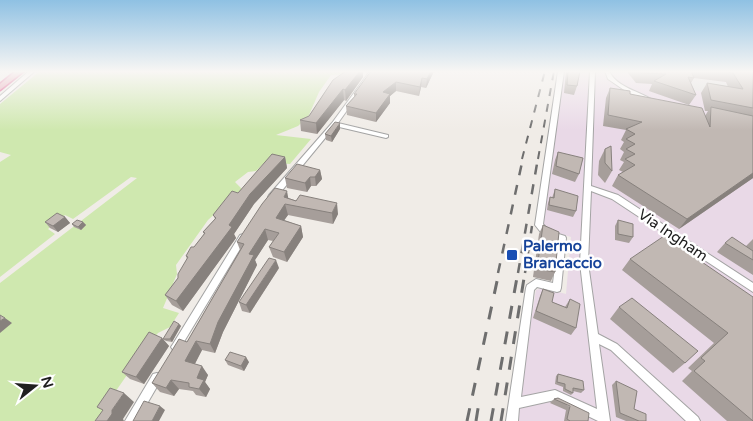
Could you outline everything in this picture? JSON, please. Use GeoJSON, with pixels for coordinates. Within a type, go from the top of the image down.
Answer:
{"type":"FeatureCollection","features":[{"type":"Feature","properties":{"kind":"street"},"geometry":{"type":"LineString","coordinates":[[266,203],[334,124],[358,91]]}},
{"type":"Feature","properties":{"kind":"street"},"geometry":{"type":"LineString","coordinates":[[512,421],[530,288],[536,284],[557,288],[562,238],[546,233],[539,225],[558,91]]}},
{"type":"Feature","properties":{"kind":"street"},"geometry":{"type":"LineString","coordinates":[[592,91],[584,263],[595,337],[604,419]]}},
{"type":"Feature","properties":{"kind":"street"},"geometry":{"type":"LineString","coordinates":[[628,91],[661,104]]}},
{"type":"Feature","properties":{"kind":"street"},"geometry":{"type":"LineString","coordinates":[[334,124],[386,136]]}},
{"type":"Feature","properties":{"kind":"street","name":"Via Ingham"},"geometry":{"type":"LineString","coordinates":[[589,188],[615,197],[753,288]]}},
{"type":"Feature","properties":{"kind":"street"},"geometry":{"type":"LineString","coordinates":[[172,354],[246,232]]}},
{"type":"Feature","properties":{"kind":"street"},"geometry":{"type":"LineString","coordinates":[[595,337],[614,347],[694,421]]}},
{"type":"Feature","properties":{"kind":"street"},"geometry":{"type":"LineString","coordinates":[[131,421],[162,370]]}},
{"type":"Feature","properties":{"kind":"street"},"geometry":{"type":"LineString","coordinates":[[514,404],[555,395],[604,419]]}},
{"type":"Feature","properties":{"kind":"shaded area"},"geometry":{"type":"Polygon","coordinates":[[[561,91],[753,91],[753,421],[511,421],[522,378],[536,290],[543,288],[566,294],[571,237],[547,230],[542,225],[561,91]]]}},
{"type":"Feature","properties":{"kind":"shaded area"},"geometry":{"type":"Polygon","coordinates":[[[696,91],[731,91],[735,98],[696,91]]]}},
{"type":"Feature","properties":{"kind":"green space"},"geometry":{"type":"Polygon","coordinates":[[[16,91],[320,91],[309,115],[298,126],[276,135],[311,139],[290,164],[265,162],[256,171],[248,172],[235,182],[242,189],[208,220],[176,265],[177,274],[163,308],[179,313],[170,327],[158,333],[145,349],[102,411],[107,419],[105,421],[0,421],[0,283],[137,178],[131,177],[73,219],[65,215],[48,229],[55,234],[0,277],[0,162],[11,155],[0,152],[0,104],[16,91]]]}},
{"type":"Feature","properties":{"kind":"building"},"geometry":{"type":"Polygon","coordinates":[[[326,91],[342,91],[316,123],[300,120],[309,116],[326,91]]]}},
{"type":"Feature","properties":{"kind":"building"},"geometry":{"type":"Polygon","coordinates":[[[356,91],[385,91],[383,92],[390,94],[376,113],[346,106],[357,94],[354,94],[356,91]]]}},
{"type":"Feature","properties":{"kind":"building"},"geometry":{"type":"Polygon","coordinates":[[[610,91],[628,91],[630,91],[630,94],[702,108],[710,127],[711,107],[753,116],[753,173],[687,219],[618,175],[635,165],[625,159],[635,154],[626,149],[635,144],[626,139],[635,134],[626,129],[642,122],[608,115],[610,91]]]}},
{"type":"Feature","properties":{"kind":"building"},"geometry":{"type":"Polygon","coordinates":[[[683,91],[694,91],[696,95],[683,91]]]}},
{"type":"Feature","properties":{"kind":"building"},"geometry":{"type":"Polygon","coordinates":[[[709,91],[753,91],[753,108],[711,100],[709,91]]]}},
{"type":"Feature","properties":{"kind":"building"},"geometry":{"type":"Polygon","coordinates":[[[335,122],[340,123],[331,136],[325,134],[335,122]]]}},
{"type":"Feature","properties":{"kind":"building"},"geometry":{"type":"Polygon","coordinates":[[[611,146],[612,171],[605,163],[605,149],[611,146]]]}},
{"type":"Feature","properties":{"kind":"building"},"geometry":{"type":"Polygon","coordinates":[[[558,152],[583,158],[579,174],[556,166],[558,152]]]}},
{"type":"Feature","properties":{"kind":"building"},"geometry":{"type":"Polygon","coordinates":[[[272,154],[285,157],[250,194],[229,225],[232,227],[176,301],[165,295],[178,278],[178,274],[188,257],[186,256],[191,247],[194,247],[205,233],[203,232],[216,218],[213,215],[232,191],[238,193],[272,154]]]}},
{"type":"Feature","properties":{"kind":"building"},"geometry":{"type":"Polygon","coordinates":[[[297,164],[320,170],[315,177],[310,177],[305,183],[285,178],[297,164]]]}},
{"type":"Feature","properties":{"kind":"building"},"geometry":{"type":"Polygon","coordinates":[[[275,188],[287,191],[284,197],[296,201],[300,195],[337,203],[332,213],[285,204],[276,218],[301,226],[284,252],[269,247],[279,233],[265,229],[249,254],[254,255],[218,322],[210,344],[196,341],[185,361],[202,366],[197,378],[204,380],[199,389],[189,387],[189,383],[171,380],[166,388],[152,383],[179,339],[187,342],[244,244],[237,242],[275,188]]]}},
{"type":"Feature","properties":{"kind":"building"},"geometry":{"type":"Polygon","coordinates":[[[555,189],[578,196],[576,211],[549,205],[550,197],[554,198],[555,189]]]}},
{"type":"Feature","properties":{"kind":"building"},"geometry":{"type":"Polygon","coordinates":[[[57,213],[65,217],[53,226],[45,222],[57,213]]]}},
{"type":"Feature","properties":{"kind":"building"},"geometry":{"type":"Polygon","coordinates":[[[77,220],[83,222],[78,227],[72,224],[77,220]]]}},
{"type":"Feature","properties":{"kind":"building"},"geometry":{"type":"Polygon","coordinates":[[[618,220],[633,224],[633,237],[618,234],[618,220]]]}},
{"type":"Feature","properties":{"kind":"building"},"geometry":{"type":"Polygon","coordinates":[[[543,225],[559,232],[555,272],[537,269],[543,225]]]}},
{"type":"Feature","properties":{"kind":"building"},"geometry":{"type":"Polygon","coordinates":[[[664,236],[753,297],[753,421],[694,371],[705,361],[701,358],[728,333],[630,259],[664,236]]]}},
{"type":"Feature","properties":{"kind":"building"},"geometry":{"type":"Polygon","coordinates":[[[732,237],[753,251],[753,260],[725,243],[732,237]]]}},
{"type":"Feature","properties":{"kind":"building"},"geometry":{"type":"Polygon","coordinates":[[[269,258],[276,260],[246,305],[239,302],[269,258]]]}},
{"type":"Feature","properties":{"kind":"building"},"geometry":{"type":"Polygon","coordinates":[[[543,289],[554,293],[552,302],[567,308],[570,299],[580,304],[576,328],[536,311],[543,289]]]}},
{"type":"Feature","properties":{"kind":"building"},"geometry":{"type":"Polygon","coordinates":[[[632,298],[698,351],[685,363],[619,307],[632,298]]]}},
{"type":"Feature","properties":{"kind":"building"},"geometry":{"type":"Polygon","coordinates":[[[174,321],[179,324],[170,339],[163,339],[174,321]]]}},
{"type":"Feature","properties":{"kind":"building"},"geometry":{"type":"Polygon","coordinates":[[[149,332],[162,338],[136,377],[122,372],[149,332]]]}},
{"type":"Feature","properties":{"kind":"building"},"geometry":{"type":"Polygon","coordinates":[[[230,352],[246,357],[241,366],[225,360],[230,352]]]}},
{"type":"Feature","properties":{"kind":"building"},"geometry":{"type":"Polygon","coordinates":[[[558,374],[583,381],[584,390],[573,388],[573,393],[565,389],[565,384],[557,382],[558,374]]]}},
{"type":"Feature","properties":{"kind":"building"},"geometry":{"type":"Polygon","coordinates":[[[616,381],[637,391],[634,409],[646,414],[646,421],[639,421],[620,413],[616,381]]]}},
{"type":"Feature","properties":{"kind":"building"},"geometry":{"type":"Polygon","coordinates":[[[110,388],[124,393],[107,421],[95,421],[103,410],[97,407],[110,388]]]}},
{"type":"Feature","properties":{"kind":"building"},"geometry":{"type":"Polygon","coordinates":[[[558,398],[589,413],[588,421],[570,421],[567,419],[570,406],[554,399],[558,398]]]}},
{"type":"Feature","properties":{"kind":"building"},"geometry":{"type":"Polygon","coordinates":[[[144,401],[160,406],[152,421],[133,421],[144,401]]]}},
{"type":"Feature","properties":{"kind":"railway"},"geometry":{"type":"LineString","coordinates":[[522,159],[540,91]]}},
{"type":"Feature","properties":{"kind":"railway"},"geometry":{"type":"LineString","coordinates":[[538,159],[550,91]]}},
{"type":"Feature","properties":{"kind":"railway"},"geometry":{"type":"LineString","coordinates":[[498,273],[523,158]]}},
{"type":"Feature","properties":{"kind":"railway"},"geometry":{"type":"LineString","coordinates":[[518,273],[538,158]]}},
{"type":"Feature","properties":{"kind":"railway"},"geometry":{"type":"LineString","coordinates":[[525,273],[532,226]]}},
{"type":"Feature","properties":{"kind":"railway"},"geometry":{"type":"LineString","coordinates":[[467,421],[499,272]]}},
{"type":"Feature","properties":{"kind":"railway"},"geometry":{"type":"LineString","coordinates":[[491,421],[518,272]]}},
{"type":"Feature","properties":{"kind":"railway"},"geometry":{"type":"LineString","coordinates":[[501,421],[525,272]]}},
{"type":"Feature","properties":{"kind":"railway"},"geometry":{"type":"LineString","coordinates":[[476,421],[480,396]]}},
{"type":"Feature","properties":{"kind":"place","name":"Palermo Brancaccio"},"geometry":{"type":"Point","coordinates":[512,255]}}]}
